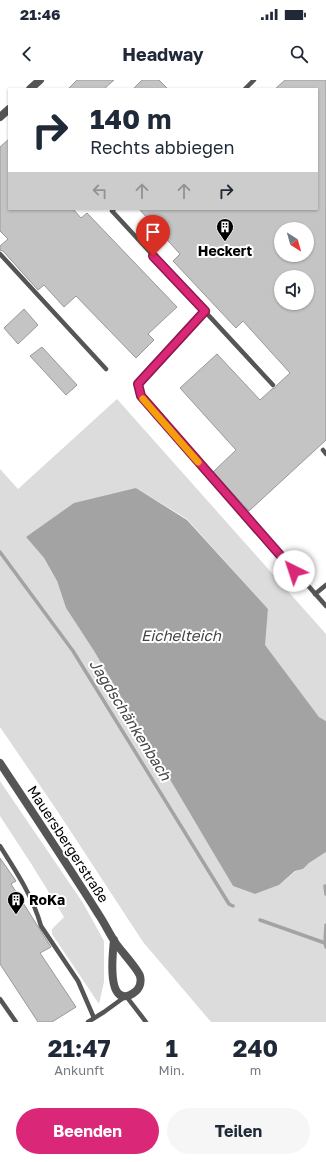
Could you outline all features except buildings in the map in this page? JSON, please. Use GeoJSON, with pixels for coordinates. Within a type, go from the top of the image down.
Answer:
{"type":"FeatureCollection","features":[{"type":"Feature","properties":{"kind":"street"},"geometry":{"type":"LineString","coordinates":[[31,88],[40,80]]}},
{"type":"Feature","properties":{"kind":"street"},"geometry":{"type":"LineString","coordinates":[[0,117],[8,110]]}},
{"type":"Feature","properties":{"kind":"street","name":"Mauersbergerstraße"},"geometry":{"type":"LineString","coordinates":[[0,763],[100,916],[121,952],[140,974],[141,984],[138,990],[131,995],[126,996]]}},
{"type":"Feature","properties":{"kind":"street"},"geometry":{"type":"LineString","coordinates":[[114,940],[112,975],[118,992],[121,995],[126,996]]}},
{"type":"Feature","properties":{"kind":"lane"},"geometry":{"type":"LineString","coordinates":[[246,88],[254,80]]}},
{"type":"Feature","properties":{"kind":"lane"},"geometry":{"type":"LineString","coordinates":[[112,210],[273,385]]}},
{"type":"Feature","properties":{"kind":"lane"},"geometry":{"type":"LineString","coordinates":[[0,254],[106,369]]}},
{"type":"Feature","properties":{"kind":"lane"},"geometry":{"type":"LineString","coordinates":[[205,311],[138,384],[141,396],[326,606]]}},
{"type":"Feature","properties":{"kind":"lane"},"geometry":{"type":"LineString","coordinates":[[315,594],[326,584]]}},
{"type":"Feature","properties":{"kind":"lane"},"geometry":{"type":"LineString","coordinates":[[0,846],[18,875],[41,926],[78,981],[94,1018]]}},
{"type":"Feature","properties":{"kind":"lane"},"geometry":{"type":"LineString","coordinates":[[88,1022],[126,996],[146,1022]]}},
{"type":"Feature","properties":{"kind":"lane"},"geometry":{"type":"LineString","coordinates":[[0,999],[16,1022]]}},
{"type":"Feature","properties":{"kind":"shaded area"},"geometry":{"type":"Polygon","coordinates":[[[117,399],[326,634],[326,721],[319,717],[264,645],[268,609],[187,519],[136,488],[26,537],[44,558],[57,581],[66,608],[94,651],[233,886],[255,894],[279,885],[296,871],[303,869],[309,863],[326,852],[326,1022],[211,1022],[143,942],[58,812],[0,727],[0,469],[18,489],[117,399]]]}},
{"type":"Feature","properties":{"kind":"shaded area"},"geometry":{"type":"Polygon","coordinates":[[[0,781],[83,903],[104,941],[104,982],[99,1004],[52,934],[52,929],[64,917],[0,816],[0,781]]]}},
{"type":"Feature","properties":{"kind":"water","name":"Eichelteich"},"geometry":{"type":"Polygon","coordinates":[[[136,488],[187,520],[268,609],[265,645],[319,717],[326,721],[326,852],[309,863],[303,869],[295,871],[279,885],[255,894],[233,886],[94,651],[66,608],[57,581],[44,558],[26,537],[74,503],[136,488]]]}},
{"type":"Feature","properties":{"kind":"waterway","name":"Jagdschänkenbach"},"geometry":{"type":"LineString","coordinates":[[0,552],[73,651],[229,904],[233,906]]}},
{"type":"Feature","properties":{"kind":"waterway"},"geometry":{"type":"LineString","coordinates":[[325,886],[326,894]]}},
{"type":"Feature","properties":{"kind":"waterway","name":"Jagdschänkenbach"},"geometry":{"type":"LineString","coordinates":[[260,920],[325,943]]}},
{"type":"Feature","properties":{"kind":"waterway"},"geometry":{"type":"LineString","coordinates":[[326,925],[326,947]]}},
{"type":"Feature","properties":{"kind":"slow traffic"},"geometry":{"type":"LineString","coordinates":[[143,399],[198,462]]}},
{"type":"Feature","properties":{"kind":"place","name":"Heckert"},"geometry":{"type":"Point","coordinates":[225,242]}},
{"type":"Feature","properties":{"kind":"place","name":"RoKa"},"geometry":{"type":"Point","coordinates":[16,915]}},
{"type":"Feature","properties":{"kind":"route"},"geometry":{"type":"LineString","coordinates":[[153,256],[205,311],[138,384],[141,396],[294,571]]}}]}
